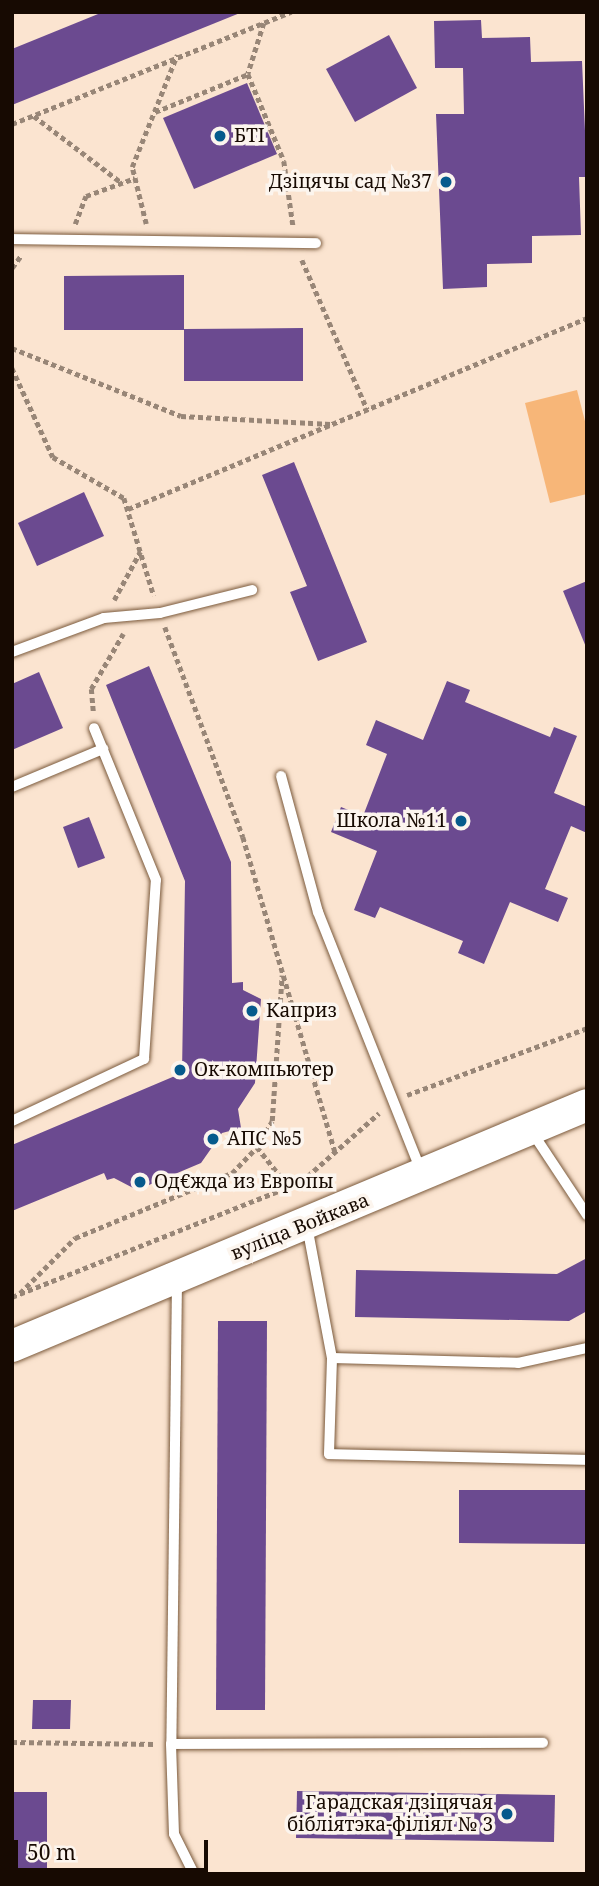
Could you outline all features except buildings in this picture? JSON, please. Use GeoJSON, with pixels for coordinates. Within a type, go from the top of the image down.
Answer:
{"type":"FeatureCollection","features":[{"type":"Feature","properties":{"kind":"main road","name":"вуліца Войкава"},"geometry":{"type":"LineString","coordinates":[[12,1346],[423,1177],[587,1105]]}},
{"type":"Feature","properties":{"kind":"lane"},"geometry":{"type":"LineString","coordinates":[[12,239],[316,243]]}},
{"type":"Feature","properties":{"kind":"lane"},"geometry":{"type":"LineString","coordinates":[[12,652],[104,618],[160,613],[253,590]]}},
{"type":"Feature","properties":{"kind":"lane"},"geometry":{"type":"LineString","coordinates":[[12,1121],[144,1059],[156,880],[94,728]]}},
{"type":"Feature","properties":{"kind":"lane"},"geometry":{"type":"LineString","coordinates":[[12,787],[103,749]]}},
{"type":"Feature","properties":{"kind":"lane"},"geometry":{"type":"LineString","coordinates":[[281,776],[318,912],[423,1177]]}},
{"type":"Feature","properties":{"kind":"lane"},"geometry":{"type":"LineString","coordinates":[[531,1129],[587,1215]]}},
{"type":"Feature","properties":{"kind":"lane"},"geometry":{"type":"LineString","coordinates":[[307,1223],[332,1358],[329,1454],[587,1460]]}},
{"type":"Feature","properties":{"kind":"lane"},"geometry":{"type":"LineString","coordinates":[[177,1278],[171,1744],[174,1834],[194,1874]]}},
{"type":"Feature","properties":{"kind":"lane"},"geometry":{"type":"LineString","coordinates":[[332,1358],[519,1363],[587,1348]]}},
{"type":"Feature","properties":{"kind":"lane"},"geometry":{"type":"LineString","coordinates":[[171,1744],[543,1743]]}},
{"type":"Feature","properties":{"kind":"path"},"geometry":{"type":"LineString","coordinates":[[12,124],[177,54],[291,12]]}},
{"type":"Feature","properties":{"kind":"path"},"geometry":{"type":"LineString","coordinates":[[264,23],[248,74],[284,162],[295,243],[367,409]]}},
{"type":"Feature","properties":{"kind":"path"},"geometry":{"type":"LineString","coordinates":[[144,241],[147,211],[132,167],[177,54]]}},
{"type":"Feature","properties":{"kind":"path"},"geometry":{"type":"LineString","coordinates":[[154,113],[248,74]]}},
{"type":"Feature","properties":{"kind":"path"},"geometry":{"type":"LineString","coordinates":[[33,115],[122,183]]}},
{"type":"Feature","properties":{"kind":"path"},"geometry":{"type":"LineString","coordinates":[[70,240],[86,195],[135,178]]}},
{"type":"Feature","properties":{"kind":"path"},"geometry":{"type":"LineString","coordinates":[[128,509],[587,318]]}},
{"type":"Feature","properties":{"kind":"path"},"geometry":{"type":"LineString","coordinates":[[12,348],[181,416],[332,424]]}},
{"type":"Feature","properties":{"kind":"path"},"geometry":{"type":"LineString","coordinates":[[12,368],[53,457],[124,498],[160,613],[243,837],[335,1152]]}},
{"type":"Feature","properties":{"kind":"path"},"geometry":{"type":"LineString","coordinates":[[104,618],[141,551]]}},
{"type":"Feature","properties":{"kind":"path"},"geometry":{"type":"LineString","coordinates":[[94,728],[91,689],[134,615]]}},
{"type":"Feature","properties":{"kind":"path"},"geometry":{"type":"LineString","coordinates":[[14,1296],[75,1238],[232,1173],[257,1147],[272,1121],[282,970]]}},
{"type":"Feature","properties":{"kind":"path"},"geometry":{"type":"LineString","coordinates":[[14,1296],[289,1187],[335,1152],[393,1100],[587,1028]]}},
{"type":"Feature","properties":{"kind":"path"},"geometry":{"type":"LineString","coordinates":[[257,1147],[289,1187]]}},
{"type":"Feature","properties":{"kind":"path"},"geometry":{"type":"LineString","coordinates":[[12,1742],[171,1744]]}},
{"type":"Feature","properties":{"kind":"shaded area"},"geometry":{"type":"Polygon","coordinates":[[[577,390],[587,429],[587,494],[550,503],[525,403],[577,390]]]}},
{"type":"Feature","properties":{"kind":"place","name":"БТІ"},"geometry":{"type":"Point","coordinates":[220,136]}},
{"type":"Feature","properties":{"kind":"place","name":"Дзіцячы сад №37"},"geometry":{"type":"Point","coordinates":[446,182]}},
{"type":"Feature","properties":{"kind":"place","name":"Школа №11"},"geometry":{"type":"Point","coordinates":[461,821]}},
{"type":"Feature","properties":{"kind":"place","name":"Каприз"},"geometry":{"type":"Point","coordinates":[252,1011]}},
{"type":"Feature","properties":{"kind":"place","name":"Ок-компьютер"},"geometry":{"type":"Point","coordinates":[180,1070]}},
{"type":"Feature","properties":{"kind":"place","name":"АПС №5"},"geometry":{"type":"Point","coordinates":[213,1139]}},
{"type":"Feature","properties":{"kind":"place","name":"Од€жда из Европы"},"geometry":{"type":"Point","coordinates":[140,1182]}},
{"type":"Feature","properties":{"kind":"place","name":"Гарадская дзіцячая бібліятэка-філіял № 3"},"geometry":{"type":"Point","coordinates":[507,1814]}}]}
